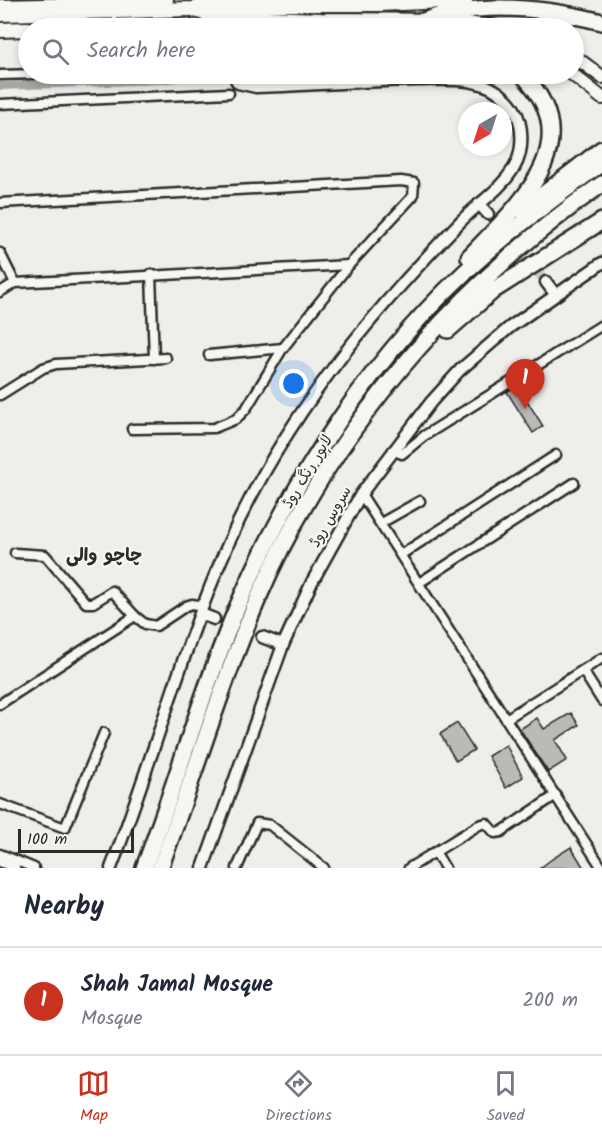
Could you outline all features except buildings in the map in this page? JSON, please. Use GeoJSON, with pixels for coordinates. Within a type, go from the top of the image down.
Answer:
{"type":"FeatureCollection","features":[{"type":"Feature","properties":{"kind":"highway"},"geometry":{"type":"LineString","coordinates":[[431,18],[441,14],[498,9],[564,12],[595,20]]}},
{"type":"Feature","properties":{"kind":"highway"},"geometry":{"type":"LineString","coordinates":[[473,18],[487,16],[541,18]]}},
{"type":"Feature","properties":{"kind":"highway"},"geometry":{"type":"LineString","coordinates":[[444,293],[457,270],[494,220],[535,183],[550,146],[549,123],[543,102],[530,84]]}},
{"type":"Feature","properties":{"kind":"highway"},"geometry":{"type":"LineString","coordinates":[[494,220],[602,149]]}},
{"type":"Feature","properties":{"kind":"highway","name":"لاہور رنگ روڈ"},"geometry":{"type":"LineString","coordinates":[[144,868],[211,674],[241,598],[277,524],[327,439],[351,405],[444,293],[484,255],[602,163]]}},
{"type":"Feature","properties":{"kind":"highway","name":"لاہور رنگ روڈ"},"geometry":{"type":"LineString","coordinates":[[160,868],[228,674],[268,579],[316,488],[383,393],[428,338],[503,260],[602,184]]}},
{"type":"Feature","properties":{"kind":"highway"},"geometry":{"type":"LineString","coordinates":[[383,393],[459,319],[494,290],[602,221]]}},
{"type":"Feature","properties":{"kind":"main road"},"geometry":{"type":"LineString","coordinates":[[0,14],[275,2],[380,4],[465,0]]}},
{"type":"Feature","properties":{"kind":"main road"},"geometry":{"type":"LineString","coordinates":[[219,5],[307,18]]}},
{"type":"Feature","properties":{"kind":"main road"},"geometry":{"type":"LineString","coordinates":[[0,30],[18,29]]}},
{"type":"Feature","properties":{"kind":"main road"},"geometry":{"type":"LineString","coordinates":[[584,64],[602,77]]}},
{"type":"Feature","properties":{"kind":"main road"},"geometry":{"type":"LineString","coordinates":[[584,84],[602,98]]}},
{"type":"Feature","properties":{"kind":"street"},"geometry":{"type":"LineString","coordinates":[[0,4],[169,0]]}},
{"type":"Feature","properties":{"kind":"street"},"geometry":{"type":"LineString","coordinates":[[0,75],[18,74]]}},
{"type":"Feature","properties":{"kind":"street"},"geometry":{"type":"LineString","coordinates":[[243,84],[256,87],[337,84]]}},
{"type":"Feature","properties":{"kind":"street"},"geometry":{"type":"LineString","coordinates":[[111,868],[202,610],[239,520],[308,405],[345,353],[392,295],[480,204],[495,192],[515,167],[520,149],[519,120],[512,106],[499,93],[482,84]]}},
{"type":"Feature","properties":{"kind":"street"},"geometry":{"type":"LineString","coordinates":[[0,104],[229,93]]}},
{"type":"Feature","properties":{"kind":"street"},"geometry":{"type":"LineString","coordinates":[[0,203],[314,185],[401,181],[414,183],[413,196],[349,265],[283,348],[246,409],[227,424],[214,428],[132,429]]}},
{"type":"Feature","properties":{"kind":"street"},"geometry":{"type":"LineString","coordinates":[[480,204],[494,220]]}},
{"type":"Feature","properties":{"kind":"street"},"geometry":{"type":"LineString","coordinates":[[0,253],[15,283]]}},
{"type":"Feature","properties":{"kind":"street","name":"سروس روڈ"},"geometry":{"type":"LineString","coordinates":[[203,868],[283,645],[312,582],[362,494],[393,450],[460,370],[510,327],[602,263]]}},
{"type":"Feature","properties":{"kind":"street"},"geometry":{"type":"LineString","coordinates":[[0,292],[15,283],[349,265]]}},
{"type":"Feature","properties":{"kind":"street"},"geometry":{"type":"LineString","coordinates":[[151,274],[154,359]]}},
{"type":"Feature","properties":{"kind":"street"},"geometry":{"type":"LineString","coordinates":[[546,282],[555,294]]}},
{"type":"Feature","properties":{"kind":"street"},"geometry":{"type":"LineString","coordinates":[[393,450],[402,454],[424,436],[602,326]]}},
{"type":"Feature","properties":{"kind":"street"},"geometry":{"type":"LineString","coordinates":[[208,355],[283,348]]}},
{"type":"Feature","properties":{"kind":"street"},"geometry":{"type":"LineString","coordinates":[[0,395],[43,368],[56,364],[166,358]]}},
{"type":"Feature","properties":{"kind":"street"},"geometry":{"type":"LineString","coordinates":[[402,554],[556,455]]}},
{"type":"Feature","properties":{"kind":"street"},"geometry":{"type":"LineString","coordinates":[[419,583],[574,483]]}},
{"type":"Feature","properties":{"kind":"street"},"geometry":{"type":"LineString","coordinates":[[362,494],[602,868]]}},
{"type":"Feature","properties":{"kind":"street"},"geometry":{"type":"LineString","coordinates":[[381,523],[420,501]]}},
{"type":"Feature","properties":{"kind":"street"},"geometry":{"type":"LineString","coordinates":[[15,553],[45,555],[86,603],[93,603],[112,591],[145,624],[156,626],[192,604],[214,619]]}},
{"type":"Feature","properties":{"kind":"street"},"geometry":{"type":"LineString","coordinates":[[2,699],[135,616]]}},
{"type":"Feature","properties":{"kind":"street"},"geometry":{"type":"LineString","coordinates":[[262,637],[283,645]]}},
{"type":"Feature","properties":{"kind":"street"},"geometry":{"type":"LineString","coordinates":[[506,719],[602,658]]}},
{"type":"Feature","properties":{"kind":"street"},"geometry":{"type":"LineString","coordinates":[[583,671],[602,701]]}},
{"type":"Feature","properties":{"kind":"street"},"geometry":{"type":"LineString","coordinates":[[0,804],[65,828],[104,733]]}},
{"type":"Feature","properties":{"kind":"street"},"geometry":{"type":"LineString","coordinates":[[409,868],[479,825],[486,824],[495,833],[501,832],[556,795]]}},
{"type":"Feature","properties":{"kind":"street"},"geometry":{"type":"LineString","coordinates":[[237,868],[257,823],[270,825],[324,868]]}},
{"type":"Feature","properties":{"kind":"street"},"geometry":{"type":"LineString","coordinates":[[436,853],[445,868]]}},
{"type":"Feature","properties":{"kind":"street"},"geometry":{"type":"LineString","coordinates":[[0,854],[34,868]]}},
{"type":"Feature","properties":{"kind":"street"},"geometry":{"type":"LineString","coordinates":[[0,862],[15,868]]}},
{"type":"Feature","properties":{"kind":"waterway"},"geometry":{"type":"LineString","coordinates":[[0,86],[54,84]]}},
{"type":"Feature","properties":{"kind":"tunnel"},"geometry":{"type":"LineString","coordinates":[[488,214],[546,282]]}},
{"type":"Feature","properties":{"kind":"tunnel"},"geometry":{"type":"LineString","coordinates":[[214,619],[262,637]]}},
{"type":"Feature","properties":{"kind":"place","name":"Shah Jamal Mosque"},"geometry":{"type":"Point","coordinates":[525,409]}},
{"type":"Feature","properties":{"kind":"district","name":"چاچو والی"},"geometry":{"type":"Point","coordinates":[104,556]}}]}
